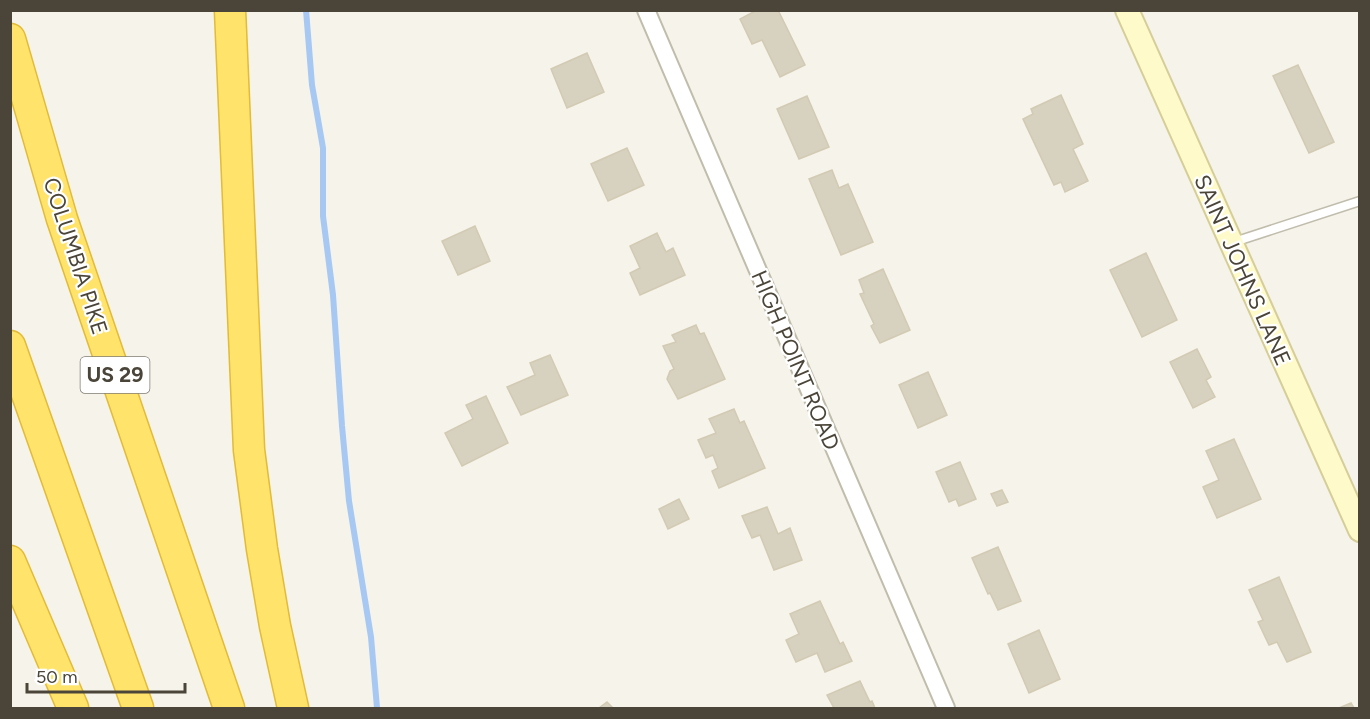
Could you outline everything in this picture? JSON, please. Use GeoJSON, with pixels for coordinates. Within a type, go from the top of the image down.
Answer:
{"type":"FeatureCollection","features":[{"type":"Feature","properties":{"kind":"highway"},"geometry":{"type":"LineString","coordinates":[[230,10],[249,450],[275,626],[293,708]]}},
{"type":"Feature","properties":{"kind":"highway","name":"COLUMBIA PIKE"},"geometry":{"type":"LineString","coordinates":[[10,39],[62,219],[229,708]]}},
{"type":"Feature","properties":{"kind":"highway"},"geometry":{"type":"LineString","coordinates":[[10,346],[138,708]]}},
{"type":"Feature","properties":{"kind":"highway"},"geometry":{"type":"LineString","coordinates":[[10,561],[73,708]]}},
{"type":"Feature","properties":{"kind":"street","name":"HIGH POINT ROAD"},"geometry":{"type":"LineString","coordinates":[[646,10],[946,708]]}},
{"type":"Feature","properties":{"kind":"street","name":"SAINT JOHNS LANE"},"geometry":{"type":"LineString","coordinates":[[1127,10],[1359,530]]}},
{"type":"Feature","properties":{"kind":"lane"},"geometry":{"type":"LineString","coordinates":[[1231,243],[1359,201]]}},
{"type":"Feature","properties":{"kind":"building"},"geometry":{"type":"Polygon","coordinates":[[[757,10],[778,10],[805,65],[780,77],[762,40],[752,44],[740,19],[757,10]]]}},
{"type":"Feature","properties":{"kind":"building"},"geometry":{"type":"Polygon","coordinates":[[[587,53],[604,92],[567,108],[551,69],[587,53]]]}},
{"type":"Feature","properties":{"kind":"building"},"geometry":{"type":"Polygon","coordinates":[[[1298,65],[1334,142],[1309,153],[1273,76],[1298,65]]]}},
{"type":"Feature","properties":{"kind":"building"},"geometry":{"type":"Polygon","coordinates":[[[1061,95],[1083,144],[1073,149],[1088,181],[1065,192],[1061,182],[1054,185],[1023,119],[1033,114],[1031,109],[1061,95]]]}},
{"type":"Feature","properties":{"kind":"building"},"geometry":{"type":"Polygon","coordinates":[[[807,96],[829,147],[799,159],[777,109],[807,96]]]}},
{"type":"Feature","properties":{"kind":"building"},"geometry":{"type":"Polygon","coordinates":[[[627,148],[644,185],[608,201],[591,164],[627,148]]]}},
{"type":"Feature","properties":{"kind":"building"},"geometry":{"type":"Polygon","coordinates":[[[832,170],[839,188],[848,184],[873,242],[841,255],[809,179],[832,170]]]}},
{"type":"Feature","properties":{"kind":"building"},"geometry":{"type":"Polygon","coordinates":[[[475,226],[490,261],[458,275],[442,241],[475,226]]]}},
{"type":"Feature","properties":{"kind":"building"},"geometry":{"type":"Polygon","coordinates":[[[657,233],[666,252],[673,248],[685,275],[640,295],[630,273],[640,268],[630,246],[657,233]]]}},
{"type":"Feature","properties":{"kind":"building"},"geometry":{"type":"Polygon","coordinates":[[[1146,253],[1177,320],[1142,337],[1110,270],[1146,253]]]}},
{"type":"Feature","properties":{"kind":"building"},"geometry":{"type":"Polygon","coordinates":[[[883,269],[910,330],[880,343],[871,326],[874,324],[860,294],[864,293],[859,280],[883,269]]]}},
{"type":"Feature","properties":{"kind":"building"},"geometry":{"type":"Polygon","coordinates":[[[696,325],[700,334],[704,333],[725,379],[678,399],[667,379],[670,371],[674,369],[663,346],[676,342],[672,335],[696,325]]]}},
{"type":"Feature","properties":{"kind":"building"},"geometry":{"type":"Polygon","coordinates":[[[1197,349],[1211,377],[1206,380],[1215,397],[1193,408],[1170,362],[1197,349]]]}},
{"type":"Feature","properties":{"kind":"building"},"geometry":{"type":"Polygon","coordinates":[[[550,355],[568,395],[521,415],[507,387],[535,375],[530,363],[550,355]]]}},
{"type":"Feature","properties":{"kind":"building"},"geometry":{"type":"Polygon","coordinates":[[[928,372],[947,415],[918,428],[899,385],[928,372]]]}},
{"type":"Feature","properties":{"kind":"building"},"geometry":{"type":"Polygon","coordinates":[[[486,396],[508,443],[462,466],[445,433],[473,419],[466,405],[486,396]]]}},
{"type":"Feature","properties":{"kind":"building"},"geometry":{"type":"Polygon","coordinates":[[[734,409],[740,423],[744,421],[765,468],[719,488],[712,471],[718,468],[713,455],[706,458],[698,440],[716,433],[709,419],[734,409]]]}},
{"type":"Feature","properties":{"kind":"building"},"geometry":{"type":"Polygon","coordinates":[[[1234,439],[1261,499],[1217,518],[1203,487],[1219,480],[1206,451],[1234,439]]]}},
{"type":"Feature","properties":{"kind":"building"},"geometry":{"type":"Polygon","coordinates":[[[960,462],[976,499],[959,506],[956,499],[949,502],[936,472],[960,462]]]}},
{"type":"Feature","properties":{"kind":"building"},"geometry":{"type":"Polygon","coordinates":[[[1002,490],[1008,502],[997,506],[991,494],[1002,490]]]}},
{"type":"Feature","properties":{"kind":"building"},"geometry":{"type":"Polygon","coordinates":[[[679,499],[689,519],[668,529],[659,509],[679,499]]]}},
{"type":"Feature","properties":{"kind":"building"},"geometry":{"type":"Polygon","coordinates":[[[767,507],[778,534],[790,528],[802,560],[774,570],[760,535],[752,538],[742,516],[767,507]]]}},
{"type":"Feature","properties":{"kind":"building"},"geometry":{"type":"Polygon","coordinates":[[[998,547],[1021,601],[998,610],[972,558],[998,547]]]}},
{"type":"Feature","properties":{"kind":"building"},"geometry":{"type":"Polygon","coordinates":[[[1279,577],[1311,652],[1287,662],[1277,642],[1269,645],[1258,622],[1263,620],[1249,590],[1279,577]]]}},
{"type":"Feature","properties":{"kind":"building"},"geometry":{"type":"Polygon","coordinates":[[[820,601],[840,644],[843,642],[852,661],[825,672],[817,653],[796,662],[786,640],[799,634],[790,614],[820,601]]]}},
{"type":"Feature","properties":{"kind":"building"},"geometry":{"type":"Polygon","coordinates":[[[1039,630],[1060,679],[1029,693],[1008,644],[1039,630]]]}},
{"type":"Feature","properties":{"kind":"building"},"geometry":{"type":"Polygon","coordinates":[[[860,681],[875,708],[834,708],[827,695],[860,681]]]}},
{"type":"Feature","properties":{"kind":"building"},"geometry":{"type":"Polygon","coordinates":[[[607,702],[613,708],[599,708],[607,702]]]}},
{"type":"Feature","properties":{"kind":"building"},"geometry":{"type":"Polygon","coordinates":[[[1351,703],[1354,708],[1339,708],[1351,703]]]}},
{"type":"Feature","properties":{"kind":"waterway"},"geometry":{"type":"LineString","coordinates":[[306,10],[312,85],[323,148],[323,216],[333,295],[349,501],[371,637],[377,708]]}}]}
